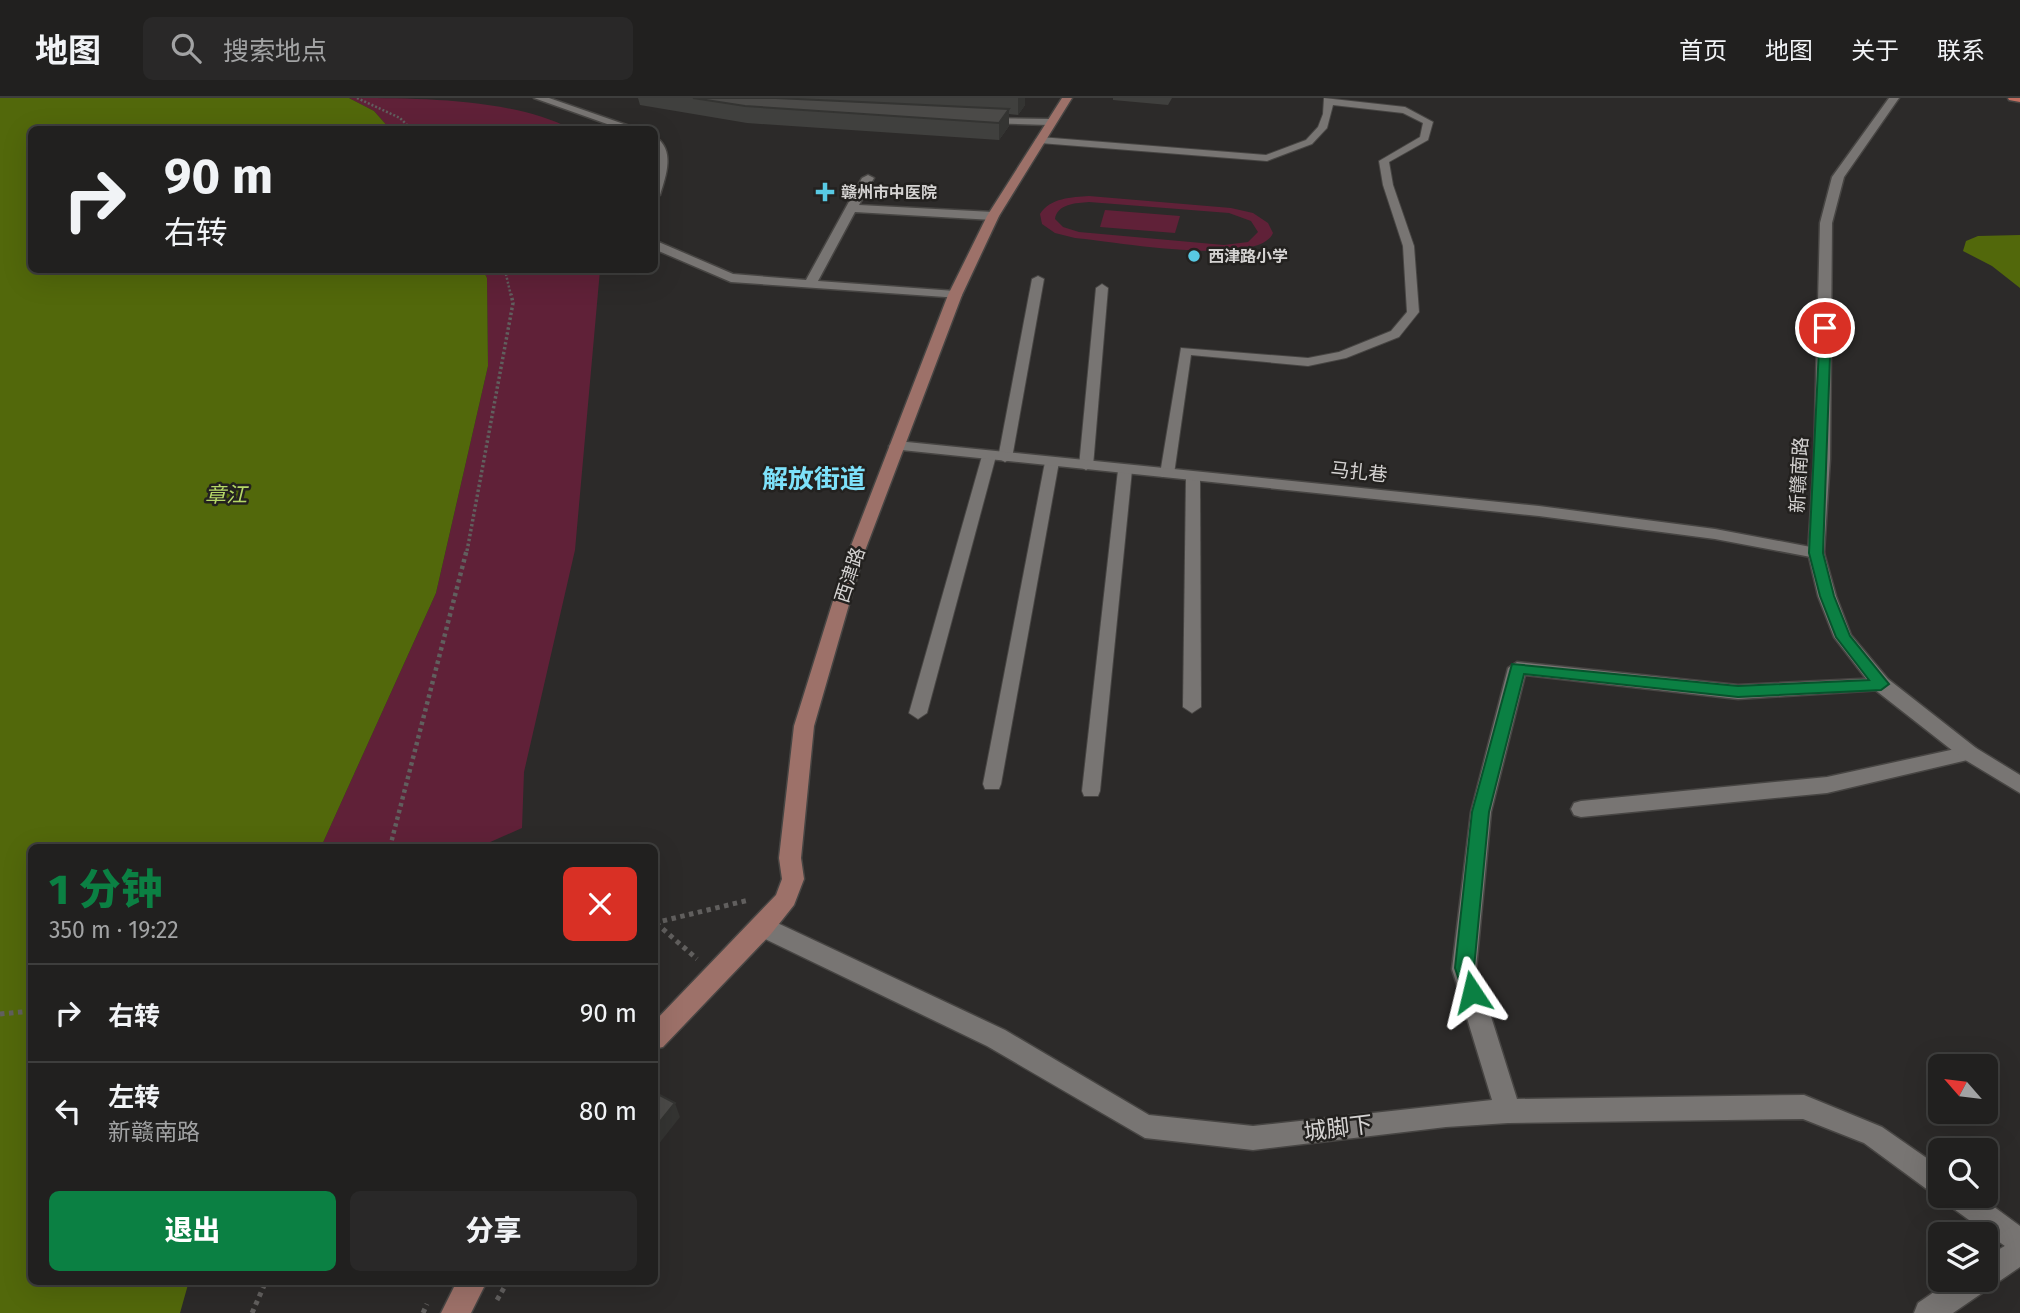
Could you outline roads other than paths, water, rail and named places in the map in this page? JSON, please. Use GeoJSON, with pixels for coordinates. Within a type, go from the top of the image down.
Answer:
{"type":"FeatureCollection","features":[{"type":"Feature","properties":{"kind":"main road","name":"西津路"},"geometry":{"type":"LineString","coordinates":[[658,1035],[763,927],[786,899],[793,879],[790,858],[804,726],[855,556],[955,295],[993,216],[1049,122],[1067,98]]}},
{"type":"Feature","properties":{"kind":"main road"},"geometry":{"type":"LineString","coordinates":[[2013,98],[2020,99]]}},
{"type":"Feature","properties":{"kind":"street"},"geometry":{"type":"LineString","coordinates":[[539,98],[624,126]]}},
{"type":"Feature","properties":{"kind":"street","name":"新赣南路"},"geometry":{"type":"LineString","coordinates":[[1894,98],[1838,177],[1826,223],[1822,460],[1816,553],[1827,596],[1843,637],[1881,684],[1969,753],[2020,785]]}},
{"type":"Feature","properties":{"kind":"street"},"geometry":{"type":"LineString","coordinates":[[972,119],[1049,122]]}},
{"type":"Feature","properties":{"kind":"street"},"geometry":{"type":"LineString","coordinates":[[658,144],[663,163],[658,181]]}},
{"type":"Feature","properties":{"kind":"street"},"geometry":{"type":"LineString","coordinates":[[810,284],[868,178]]}},
{"type":"Feature","properties":{"kind":"street"},"geometry":{"type":"LineString","coordinates":[[852,208],[993,216]]}},
{"type":"Feature","properties":{"kind":"street"},"geometry":{"type":"LineString","coordinates":[[658,246],[731,278],[955,295]]}},
{"type":"Feature","properties":{"kind":"street","name":"马扎巷"},"geometry":{"type":"LineString","coordinates":[[897,446],[1539,511],[1715,534],[1816,553]]}},
{"type":"Feature","properties":{"kind":"street"},"geometry":{"type":"LineString","coordinates":[[1508,1111],[1465,968],[1481,812],[1517,668],[1738,692],[1881,684]]}},
{"type":"Feature","properties":{"kind":"street"},"geometry":{"type":"LineString","coordinates":[[1581,809],[1827,785],[1969,753]]}},
{"type":"Feature","properties":{"kind":"street","name":"城脚下"},"geometry":{"type":"LineString","coordinates":[[763,927],[996,1038],[1144,1126],[1253,1138],[1446,1115],[1508,1111],[1804,1107],[1873,1135],[1928,1175]]}},
{"type":"Feature","properties":{"kind":"street"},"geometry":{"type":"LineString","coordinates":[[1974,1208],[2020,1242]]}},
{"type":"Feature","properties":{"kind":"street"},"geometry":{"type":"LineString","coordinates":[[1998,1266],[2020,1251]]}},
{"type":"Feature","properties":{"kind":"street"},"geometry":{"type":"LineString","coordinates":[[1928,1313],[1959,1292]]}},
{"type":"Feature","properties":{"kind":"lane"},"geometry":{"type":"LineString","coordinates":[[1040,140],[1267,158],[1309,142],[1322,128],[1329,100],[1405,110],[1428,122],[1425,138],[1384,161],[1383,174],[1403,224],[1411,256],[1413,312],[1395,334],[1351,352],[1308,362],[1185,352],[1167,474]]}},
{"type":"Feature","properties":{"kind":"lane"},"geometry":{"type":"LineString","coordinates":[[918,713],[997,457],[1038,279]]}},
{"type":"Feature","properties":{"kind":"lane"},"geometry":{"type":"LineString","coordinates":[[1086,466],[1102,288]]}},
{"type":"Feature","properties":{"kind":"lane"},"geometry":{"type":"LineString","coordinates":[[992,784],[1052,462]]}},
{"type":"Feature","properties":{"kind":"lane"},"geometry":{"type":"LineString","coordinates":[[1091,791],[1125,470]]}},
{"type":"Feature","properties":{"kind":"lane"},"geometry":{"type":"LineString","coordinates":[[1192,707],[1193,476]]}},
{"type":"Feature","properties":{"kind":"water","name":"章江"},"geometry":{"type":"Polygon","coordinates":[[[0,98],[349,98],[374,111],[387,126],[28,126],[28,273],[484,273],[487,278],[488,366],[436,593],[322,844],[28,844],[28,1285],[188,1285],[180,1313],[0,1313],[0,98]]]}},
{"type":"Feature","properties":{"kind":"water"},"geometry":{"type":"Polygon","coordinates":[[[2020,235],[2020,288],[1992,266],[1963,251],[1966,241],[1978,236],[2020,235]]]}},
{"type":"Feature","properties":{"kind":"place","name":"赣州市中医院"},"geometry":{"type":"Point","coordinates":[825,192]}},
{"type":"Feature","properties":{"kind":"place","name":"西津路小学"},"geometry":{"type":"Point","coordinates":[1194,256]}},
{"type":"Feature","properties":{"kind":"district","name":"解放街道"},"geometry":{"type":"Point","coordinates":[814,479]}}]}
